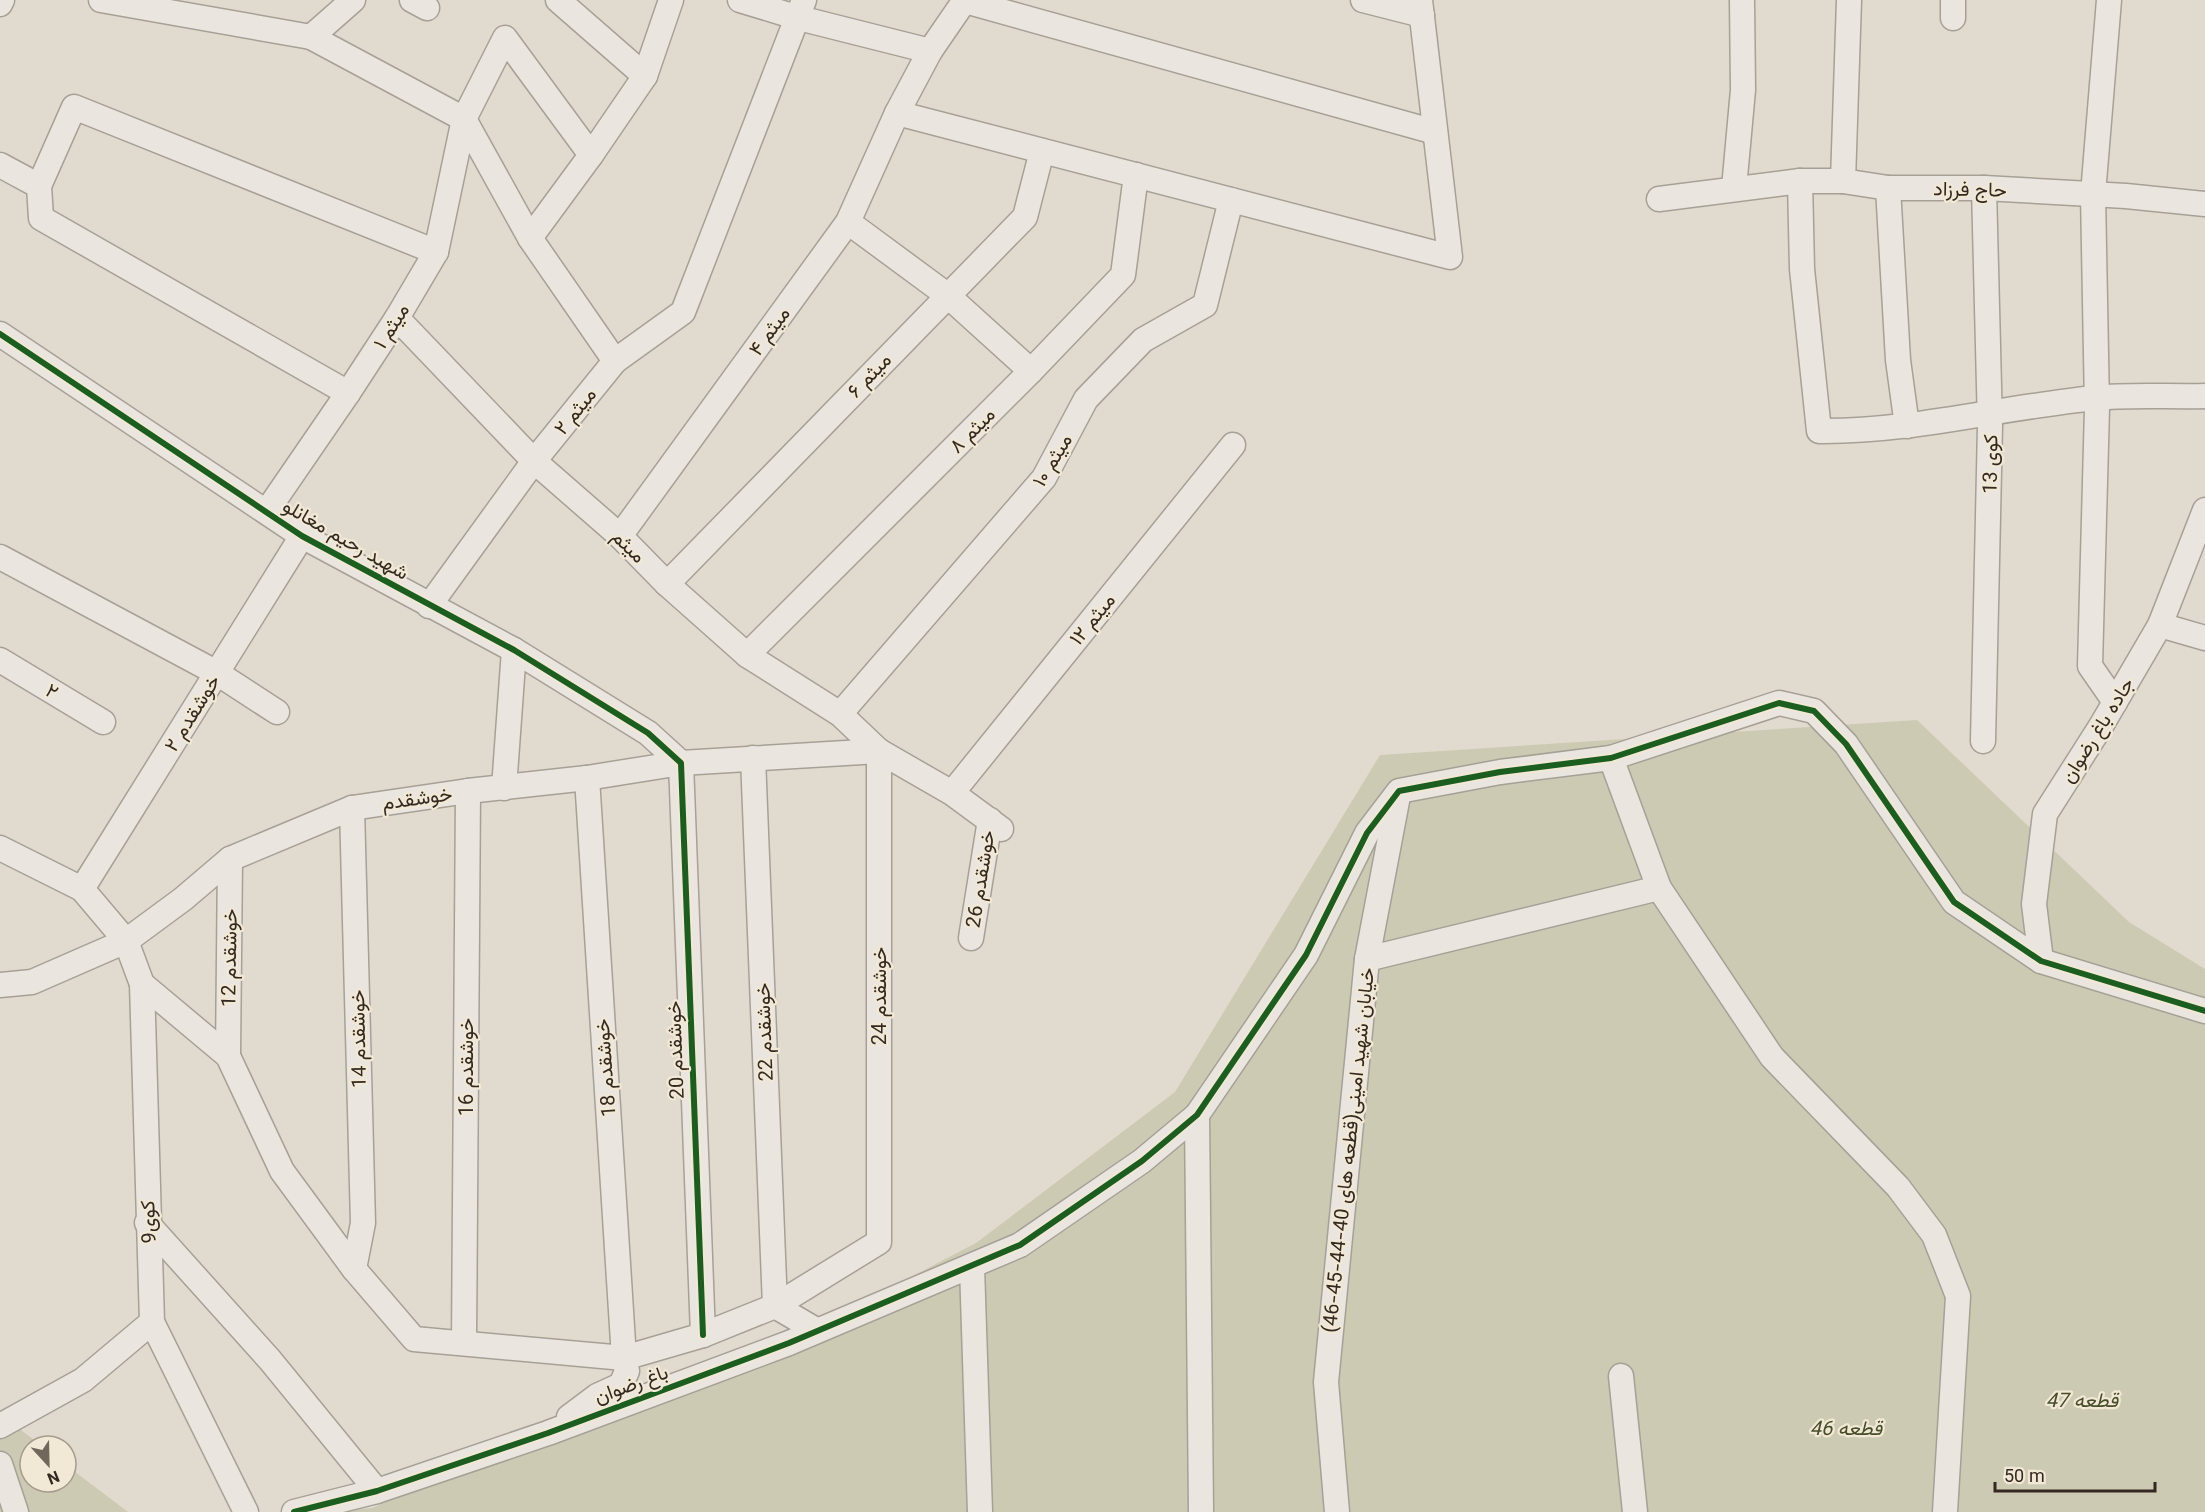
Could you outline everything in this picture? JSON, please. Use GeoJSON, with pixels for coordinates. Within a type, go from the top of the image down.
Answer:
{"type":"FeatureCollection","features":[{"type":"Feature","properties":{"kind":"street"},"geometry":{"type":"LineString","coordinates":[[101,0],[311,37],[465,119],[530,238],[615,361]]}},
{"type":"Feature","properties":{"kind":"street"},"geometry":{"type":"LineString","coordinates":[[311,37],[353,0]]}},
{"type":"Feature","properties":{"kind":"street"},"geometry":{"type":"LineString","coordinates":[[558,0],[645,76]]}},
{"type":"Feature","properties":{"kind":"street"},"geometry":{"type":"LineString","coordinates":[[530,238],[645,76],[671,0]]}},
{"type":"Feature","properties":{"kind":"street"},"geometry":{"type":"LineString","coordinates":[[740,0],[802,9],[930,51]]}},
{"type":"Feature","properties":{"kind":"street"},"geometry":{"type":"LineString","coordinates":[[965,0],[1436,132]]}},
{"type":"Feature","properties":{"kind":"street","name":"۴ میثم"},"geometry":{"type":"LineString","coordinates":[[620,536],[848,222],[897,113],[930,51],[965,0]]}},
{"type":"Feature","properties":{"kind":"street"},"geometry":{"type":"LineString","coordinates":[[897,113],[1450,257],[1421,8],[1363,0]]}},
{"type":"Feature","properties":{"kind":"street"},"geometry":{"type":"LineString","coordinates":[[1734,188],[1743,90],[1742,0]]}},
{"type":"Feature","properties":{"kind":"street"},"geometry":{"type":"LineString","coordinates":[[1843,181],[1849,0]]}},
{"type":"Feature","properties":{"kind":"street"},"geometry":{"type":"LineString","coordinates":[[2109,0],[2093,194],[2097,398],[2090,666],[2115,702]]}},
{"type":"Feature","properties":{"kind":"street","name":"۲ میثم"},"geometry":{"type":"LineString","coordinates":[[429,606],[534,461],[615,361],[683,312],[802,9]]}},
{"type":"Feature","properties":{"kind":"street","name":"۱ میثم"},"geometry":{"type":"LineString","coordinates":[[267,511],[397,318],[436,252],[465,119],[505,38],[591,155]]}},
{"type":"Feature","properties":{"kind":"street"},"geometry":{"type":"LineString","coordinates":[[348,393],[41,218],[39,186],[74,107],[436,252]]}},
{"type":"Feature","properties":{"kind":"street","name":"۶ میثم"},"geometry":{"type":"LineString","coordinates":[[667,584],[947,295],[1026,217],[1042,151]]}},
{"type":"Feature","properties":{"kind":"street"},"geometry":{"type":"LineString","coordinates":[[0,165],[39,186]]}},
{"type":"Feature","properties":{"kind":"street","name":"۸ میثم"},"geometry":{"type":"LineString","coordinates":[[747,655],[1031,371],[1123,275],[1136,175]]}},
{"type":"Feature","properties":{"kind":"street"},"geometry":{"type":"LineString","coordinates":[[1800,181],[1802,269],[1818,431],[1853,432],[1907,426],[2097,398],[2205,396]]}},
{"type":"Feature","properties":{"kind":"street","name":"حاج فرزاد"},"geometry":{"type":"LineString","coordinates":[[1659,199],[1800,181],[1843,181],[1888,188],[1984,188],[2093,194],[2205,204]]}},
{"type":"Feature","properties":{"kind":"street"},"geometry":{"type":"LineString","coordinates":[[1888,188],[1898,360],[1907,426]]}},
{"type":"Feature","properties":{"kind":"street","name":"کوی 13"},"geometry":{"type":"LineString","coordinates":[[1983,741],[1990,412],[1984,188]]}},
{"type":"Feature","properties":{"kind":"street","name":"۱۰ میثم"},"geometry":{"type":"LineString","coordinates":[[840,714],[1044,478],[1086,399],[1143,340],[1206,305],[1231,200]]}},
{"type":"Feature","properties":{"kind":"street"},"geometry":{"type":"LineString","coordinates":[[848,222],[947,295],[1031,371]]}},
{"type":"Feature","properties":{"kind":"street","name":"میثم"},"geometry":{"type":"LineString","coordinates":[[397,318],[534,461],[620,536],[667,584],[747,655],[840,714],[879,751],[952,793],[995,825]]}},
{"type":"Feature","properties":{"kind":"street","name":"شهید رحیم مغانلو"},"geometry":{"type":"LineString","coordinates":[[0,334],[302,536],[514,650],[648,733],[681,763]]}},
{"type":"Feature","properties":{"kind":"street","name":"۱۲ میثم"},"geometry":{"type":"LineString","coordinates":[[952,793],[1233,445]]}},
{"type":"Feature","properties":{"kind":"street","name":"جاده باغ رضوان"},"geometry":{"type":"LineString","coordinates":[[2041,961],[2034,904],[2045,814],[2160,625],[2205,510]]}},
{"type":"Feature","properties":{"kind":"street","name":"۲ خوشقدم"},"geometry":{"type":"LineString","coordinates":[[82,889],[302,536]]}},
{"type":"Feature","properties":{"kind":"street"},"geometry":{"type":"LineString","coordinates":[[0,557],[217,673],[277,712]]}},
{"type":"Feature","properties":{"kind":"street"},"geometry":{"type":"LineString","coordinates":[[2160,625],[2205,638]]}},
{"type":"Feature","properties":{"kind":"street"},"geometry":{"type":"LineString","coordinates":[[504,788],[514,650]]}},
{"type":"Feature","properties":{"kind":"street","name":"۲"},"geometry":{"type":"LineString","coordinates":[[0,660],[103,722]]}},
{"type":"Feature","properties":{"kind":"street"},"geometry":{"type":"LineString","coordinates":[[1399,791],[1500,772],[1611,759],[1779,703],[1814,711],[1846,744],[1954,902],[2041,961],[2205,1011]]}},
{"type":"Feature","properties":{"kind":"street","name":"خوشقدم"},"geometry":{"type":"LineString","coordinates":[[0,985],[32,982],[126,941],[183,900],[231,859],[352,808],[468,790],[587,778],[681,763],[879,751]]}},
{"type":"Feature","properties":{"kind":"street","name":"خوشقدم 24"},"geometry":{"type":"LineString","coordinates":[[775,1305],[879,1242],[879,751]]}},
{"type":"Feature","properties":{"kind":"street","name":"خوشقدم 22"},"geometry":{"type":"LineString","coordinates":[[753,758],[775,1305]]}},
{"type":"Feature","properties":{"kind":"street"},"geometry":{"type":"LineString","coordinates":[[1611,759],[1659,888],[1772,1057],[1898,1187],[1934,1234],[1958,1296],[1945,1512]]}},
{"type":"Feature","properties":{"kind":"street","name":"خوشقدم 20"},"geometry":{"type":"LineString","coordinates":[[681,763],[703,1335]]}},
{"type":"Feature","properties":{"kind":"street","name":"خوشقدم 18"},"geometry":{"type":"LineString","coordinates":[[548,1433],[597,1396],[621,1385],[627,1371],[624,1358],[587,778]]}},
{"type":"Feature","properties":{"kind":"street","name":"خوشقدم 16"},"geometry":{"type":"LineString","coordinates":[[464,1343],[468,790]]}},
{"type":"Feature","properties":{"kind":"street","name":"خیابان شهید امینی(قطعه های 40-44-45-46)"},"geometry":{"type":"LineString","coordinates":[[1337,1512],[1326,1382],[1367,959],[1399,791]]}},
{"type":"Feature","properties":{"kind":"street","name":"باغ رضوان"},"geometry":{"type":"LineString","coordinates":[[294,1512],[377,1491],[548,1433],[789,1343],[1020,1245],[1142,1161],[1197,1115],[1306,955],[1367,833],[1399,791]]}},
{"type":"Feature","properties":{"kind":"street","name":"خوشقدم 14"},"geometry":{"type":"LineString","coordinates":[[352,808],[363,1223],[354,1269]]}},
{"type":"Feature","properties":{"kind":"street","name":"خوشقدم 26"},"geometry":{"type":"LineString","coordinates":[[971,938],[995,825]]}},
{"type":"Feature","properties":{"kind":"street"},"geometry":{"type":"LineString","coordinates":[[0,848],[82,889],[126,941]]}},
{"type":"Feature","properties":{"kind":"street","name":"خوشقدم 12"},"geometry":{"type":"LineString","coordinates":[[228,1056],[231,859]]}},
{"type":"Feature","properties":{"kind":"street"},"geometry":{"type":"LineString","coordinates":[[1367,959],[1659,888]]}},
{"type":"Feature","properties":{"kind":"street","name":"کوی9"},"geometry":{"type":"LineString","coordinates":[[126,941],[142,984],[147,1222],[152,1322]]}},
{"type":"Feature","properties":{"kind":"street"},"geometry":{"type":"LineString","coordinates":[[142,984],[228,1056],[282,1171],[354,1269],[414,1338],[624,1358],[703,1335],[775,1305],[816,1330]]}},
{"type":"Feature","properties":{"kind":"street"},"geometry":{"type":"LineString","coordinates":[[1197,1115],[1201,1512]]}},
{"type":"Feature","properties":{"kind":"street"},"geometry":{"type":"LineString","coordinates":[[147,1222],[270,1360],[377,1491]]}},
{"type":"Feature","properties":{"kind":"street"},"geometry":{"type":"LineString","coordinates":[[972,1267],[980,1512]]}},
{"type":"Feature","properties":{"kind":"street"},"geometry":{"type":"LineString","coordinates":[[0,1426],[83,1380],[152,1322],[246,1512]]}},
{"type":"Feature","properties":{"kind":"street"},"geometry":{"type":"LineString","coordinates":[[1621,1376],[1635,1512]]}},
{"type":"Feature","properties":{"kind":"street"},"geometry":{"type":"LineString","coordinates":[[0,1464],[16,1512]]}},
{"type":"Feature","properties":{"kind":"green space"},"geometry":{"type":"Polygon","coordinates":[[[1917,720],[2129,922],[2205,969],[2205,1512],[331,1512],[372,1508],[909,1278],[976,1243],[1175,1092],[1380,755],[1917,720]]]}},
{"type":"Feature","properties":{"kind":"green space"},"geometry":{"type":"Polygon","coordinates":[[[0,1414],[26,1434],[18,1434],[18,1494],[78,1494],[78,1474],[128,1512],[0,1512],[0,1414]]]}},
{"type":"Feature","properties":{"kind":"cycle path"},"geometry":{"type":"LineString","coordinates":[[0,334],[302,536],[514,650],[648,733],[681,763],[703,1335]]}},
{"type":"Feature","properties":{"kind":"cycle path"},"geometry":{"type":"LineString","coordinates":[[294,1512],[377,1491],[548,1433],[789,1343],[1020,1245],[1142,1161],[1197,1115],[1306,955],[1367,833],[1399,791],[1500,772],[1611,758],[1779,703],[1814,711],[1846,744],[1954,902],[2041,961],[2205,1011]]}},
{"type":"Feature","properties":{"kind":"park label","name":"قطعه 47"},"geometry":{"type":"Point","coordinates":[2082,1400]}},
{"type":"Feature","properties":{"kind":"park label","name":"قطعه 46"},"geometry":{"type":"Point","coordinates":[1846,1428]}}]}
